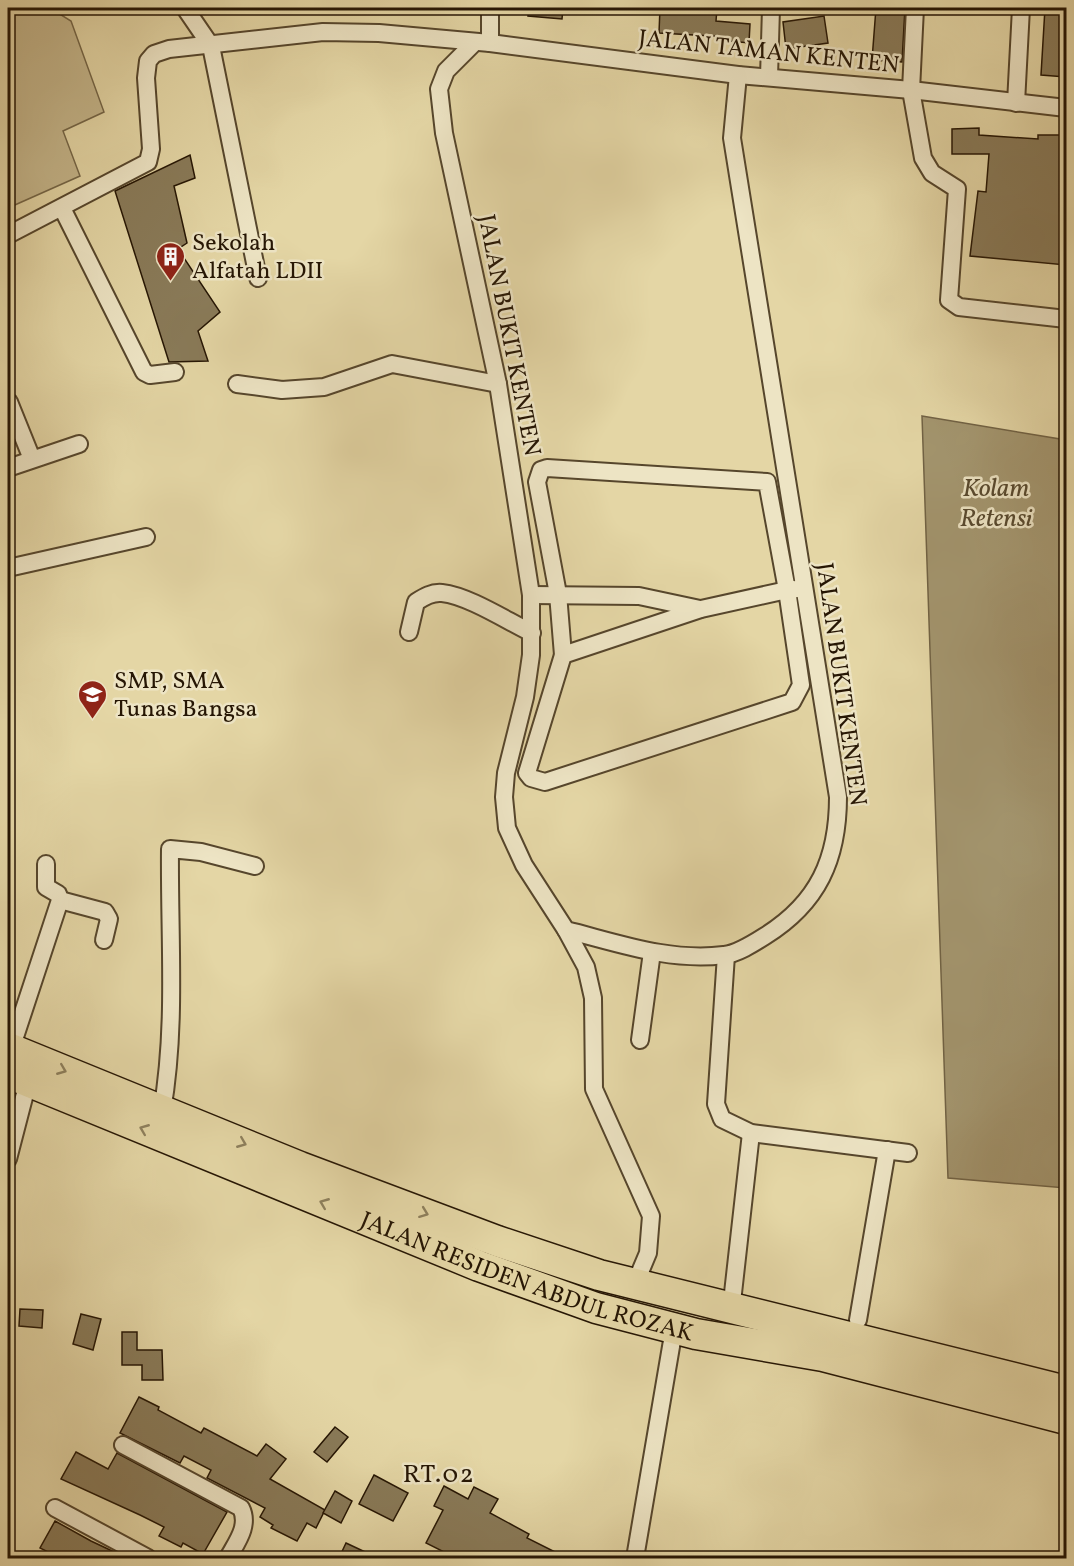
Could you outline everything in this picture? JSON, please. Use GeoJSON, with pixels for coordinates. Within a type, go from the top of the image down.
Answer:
{"type":"FeatureCollection","features":[{"type":"Feature","properties":{"kind":"highway","name":"JALAN RESIDEN ABDUL ROZAK"},"geometry":{"type":"LineString","coordinates":[[14,1063],[162,1111],[497,1241],[599,1275],[1066,1391]]}},
{"type":"Feature","properties":{"kind":"highway","name":"JALAN RESIDEN ABDUL ROZAK"},"geometry":{"type":"LineString","coordinates":[[14,1063],[479,1266],[596,1308],[685,1332],[823,1356],[1066,1419]]}},
{"type":"Feature","properties":{"kind":"highway"},"geometry":{"type":"LineString","coordinates":[[694,1299],[828,1312],[1066,1371]]}},
{"type":"Feature","properties":{"kind":"highway"},"geometry":{"type":"LineString","coordinates":[[685,1332],[831,1375],[1066,1436]]}},
{"type":"Feature","properties":{"kind":"street"},"geometry":{"type":"LineString","coordinates":[[185,8],[211,46],[258,278]]}},
{"type":"Feature","properties":{"kind":"street"},"geometry":{"type":"LineString","coordinates":[[482,43],[490,8]]}},
{"type":"Feature","properties":{"kind":"street"},"geometry":{"type":"LineString","coordinates":[[769,77],[771,8]]}},
{"type":"Feature","properties":{"kind":"street"},"geometry":{"type":"LineString","coordinates":[[915,8],[911,90],[925,163],[932,173],[957,189],[949,297],[951,303],[959,307],[1066,319]]}},
{"type":"Feature","properties":{"kind":"street"},"geometry":{"type":"LineString","coordinates":[[1016,103],[1021,8]]}},
{"type":"Feature","properties":{"kind":"street","name":"JALAN TAMAN KENTEN"},"geometry":{"type":"LineString","coordinates":[[63,208],[148,162],[151,138],[146,78],[151,57],[169,50],[323,32],[379,33],[482,43],[738,75],[911,90],[1066,108]]}},
{"type":"Feature","properties":{"kind":"street","name":"JALAN BUKIT KENTEN"},"geometry":{"type":"LineString","coordinates":[[482,43],[446,71],[439,89],[444,133],[498,384],[531,595],[532,633],[525,697],[506,773],[504,797],[507,828],[524,865],[566,930],[652,952],[726,955],[782,926],[799,910],[824,875],[838,826],[838,798],[732,138],[738,75]]}},
{"type":"Feature","properties":{"kind":"street"},"geometry":{"type":"LineString","coordinates":[[8,235],[63,208],[144,372],[150,375],[175,372]]}},
{"type":"Feature","properties":{"kind":"street"},"geometry":{"type":"LineString","coordinates":[[237,384],[282,390],[324,387],[392,364],[498,384]]}},
{"type":"Feature","properties":{"kind":"street"},"geometry":{"type":"LineString","coordinates":[[9,402],[32,459]]}},
{"type":"Feature","properties":{"kind":"street"},"geometry":{"type":"LineString","coordinates":[[8,468],[79,444]]}},
{"type":"Feature","properties":{"kind":"street"},"geometry":{"type":"LineString","coordinates":[[548,468],[767,482],[787,590],[801,685],[792,702],[545,782],[538,781],[527,773],[563,655],[558,594],[537,482],[541,470],[548,468]]}},
{"type":"Feature","properties":{"kind":"street"},"geometry":{"type":"LineString","coordinates":[[8,568],[146,537]]}},
{"type":"Feature","properties":{"kind":"street"},"geometry":{"type":"LineString","coordinates":[[563,655],[700,609],[804,588]]}},
{"type":"Feature","properties":{"kind":"street"},"geometry":{"type":"LineString","coordinates":[[409,632],[416,602],[427,595],[442,593],[472,603],[532,633]]}},
{"type":"Feature","properties":{"kind":"street"},"geometry":{"type":"LineString","coordinates":[[531,595],[639,596],[700,609]]}},
{"type":"Feature","properties":{"kind":"street"},"geometry":{"type":"LineString","coordinates":[[162,1111],[170,1068],[170,849],[201,852],[255,866]]}},
{"type":"Feature","properties":{"kind":"street"},"geometry":{"type":"LineString","coordinates":[[8,1159],[14,1063],[60,900],[58,894],[46,887],[46,864]]}},
{"type":"Feature","properties":{"kind":"street"},"geometry":{"type":"LineString","coordinates":[[60,900],[105,912],[109,919],[104,940]]}},
{"type":"Feature","properties":{"kind":"street"},"geometry":{"type":"LineString","coordinates":[[566,930],[585,967],[593,998],[594,1089],[651,1216],[648,1252],[635,1284]]}},
{"type":"Feature","properties":{"kind":"street"},"geometry":{"type":"LineString","coordinates":[[640,1040],[652,952]]}},
{"type":"Feature","properties":{"kind":"street"},"geometry":{"type":"LineString","coordinates":[[726,955],[716,1104],[722,1119],[751,1133],[908,1153]]}},
{"type":"Feature","properties":{"kind":"street"},"geometry":{"type":"LineString","coordinates":[[732,1302],[751,1133]]}},
{"type":"Feature","properties":{"kind":"street"},"geometry":{"type":"LineString","coordinates":[[858,1320],[886,1150]]}},
{"type":"Feature","properties":{"kind":"street"},"geometry":{"type":"LineString","coordinates":[[635,1558],[685,1332]]}},
{"type":"Feature","properties":{"kind":"street"},"geometry":{"type":"LineString","coordinates":[[123,1445],[241,1508],[245,1519],[244,1526],[228,1558]]}},
{"type":"Feature","properties":{"kind":"street"},"geometry":{"type":"LineString","coordinates":[[54,1508],[148,1558]]}},
{"type":"Feature","properties":{"kind":"shaded area"},"geometry":{"type":"Polygon","coordinates":[[[8,8],[50,8],[71,21],[104,112],[63,131],[80,176],[8,208],[8,8]]]}},
{"type":"Feature","properties":{"kind":"water","name":"Kolam Retensi"},"geometry":{"type":"Polygon","coordinates":[[[922,416],[1066,440],[1066,956],[1061,1104],[1066,1157],[1066,1188],[948,1178],[922,416]]]}},
{"type":"Feature","properties":{"kind":"building"},"geometry":{"type":"Polygon","coordinates":[[[529,8],[563,8],[562,19],[528,16],[529,8]]]}},
{"type":"Feature","properties":{"kind":"building"},"geometry":{"type":"Polygon","coordinates":[[[660,8],[717,8],[716,21],[750,24],[749,43],[730,41],[730,37],[659,33],[660,8]]]}},
{"type":"Feature","properties":{"kind":"building"},"geometry":{"type":"Polygon","coordinates":[[[876,8],[905,8],[902,62],[872,60],[876,8]]]}},
{"type":"Feature","properties":{"kind":"building"},"geometry":{"type":"Polygon","coordinates":[[[1045,8],[1066,8],[1066,77],[1041,75],[1045,8]]]}},
{"type":"Feature","properties":{"kind":"building"},"geometry":{"type":"Polygon","coordinates":[[[824,16],[828,43],[786,49],[783,22],[824,16]]]}},
{"type":"Feature","properties":{"kind":"building"},"geometry":{"type":"Polygon","coordinates":[[[979,128],[979,135],[1038,139],[1038,135],[1066,135],[1066,265],[970,256],[978,191],[986,192],[989,154],[952,154],[952,129],[979,128]]]}},
{"type":"Feature","properties":{"kind":"building","name":"Sekolah Alfatah LDII"},"geometry":{"type":"Polygon","coordinates":[[[190,155],[195,178],[174,186],[187,243],[178,249],[220,312],[198,331],[208,361],[169,362],[115,191],[190,155]]]}},
{"type":"Feature","properties":{"kind":"building"},"geometry":{"type":"Polygon","coordinates":[[[20,1309],[43,1310],[42,1328],[19,1326],[20,1309]]]}},
{"type":"Feature","properties":{"kind":"building"},"geometry":{"type":"Polygon","coordinates":[[[81,1314],[101,1319],[93,1350],[73,1344],[81,1314]]]}},
{"type":"Feature","properties":{"kind":"building"},"geometry":{"type":"Polygon","coordinates":[[[122,1332],[137,1332],[137,1350],[162,1350],[163,1380],[142,1380],[142,1365],[122,1365],[122,1332]]]}},
{"type":"Feature","properties":{"kind":"building"},"geometry":{"type":"Polygon","coordinates":[[[139,1397],[201,1433],[204,1428],[257,1456],[266,1444],[286,1459],[270,1479],[325,1510],[316,1528],[307,1523],[297,1541],[271,1528],[273,1525],[260,1517],[265,1508],[207,1478],[211,1470],[184,1456],[180,1463],[120,1433],[139,1397]]]}},
{"type":"Feature","properties":{"kind":"building"},"geometry":{"type":"Polygon","coordinates":[[[335,1427],[348,1437],[327,1462],[314,1452],[335,1427]]]}},
{"type":"Feature","properties":{"kind":"building"},"geometry":{"type":"Polygon","coordinates":[[[76,1452],[108,1469],[117,1453],[227,1512],[203,1554],[183,1543],[181,1547],[159,1536],[164,1527],[61,1479],[76,1452]]]}},
{"type":"Feature","properties":{"kind":"building"},"geometry":{"type":"Polygon","coordinates":[[[374,1475],[408,1493],[393,1521],[359,1504],[374,1475]]]}},
{"type":"Feature","properties":{"kind":"building"},"geometry":{"type":"Polygon","coordinates":[[[444,1486],[468,1499],[474,1487],[498,1499],[490,1513],[529,1534],[527,1538],[567,1558],[456,1558],[426,1543],[443,1510],[434,1506],[444,1486]]]}},
{"type":"Feature","properties":{"kind":"building"},"geometry":{"type":"Polygon","coordinates":[[[335,1491],[352,1501],[341,1523],[323,1513],[335,1491]]]}},
{"type":"Feature","properties":{"kind":"building"},"geometry":{"type":"Polygon","coordinates":[[[55,1521],[127,1558],[60,1558],[40,1548],[55,1521]]]}},
{"type":"Feature","properties":{"kind":"building"},"geometry":{"type":"Polygon","coordinates":[[[346,1543],[378,1558],[339,1558],[346,1543]]]}},
{"type":"Feature","properties":{"kind":"place","name":"Sekolah Alfatah LDII"},"geometry":{"type":"Point","coordinates":[171,282]}},
{"type":"Feature","properties":{"kind":"place","name":"SMP, SMA Tunas Bangsa"},"geometry":{"type":"Point","coordinates":[93,720]}},
{"type":"Feature","properties":{"kind":"district","name":"RT.02"},"geometry":{"type":"Point","coordinates":[439,1473]}}]}
